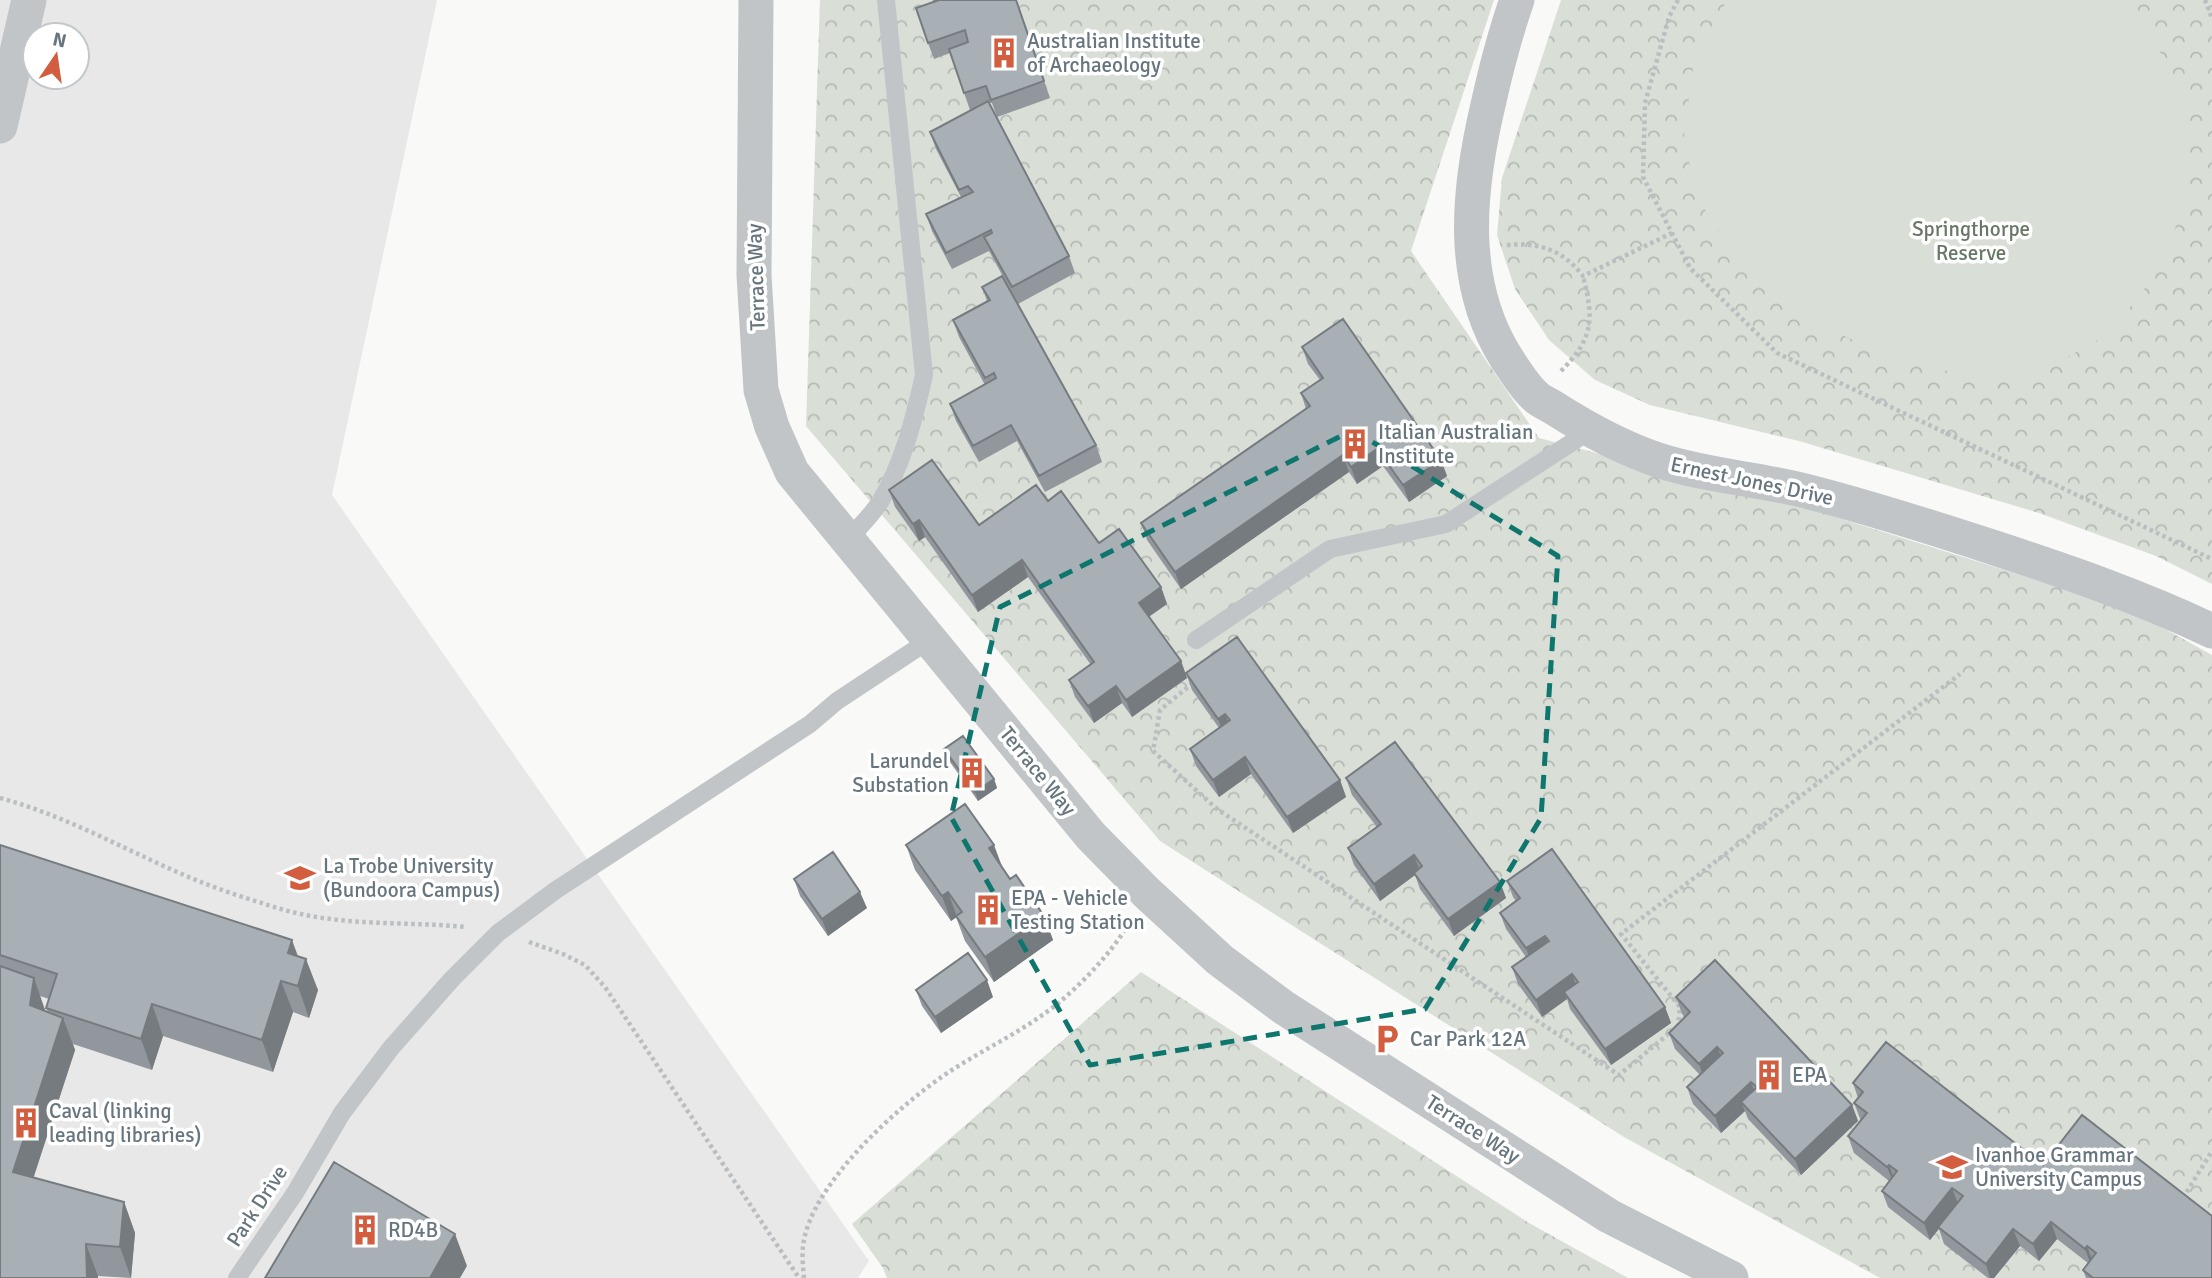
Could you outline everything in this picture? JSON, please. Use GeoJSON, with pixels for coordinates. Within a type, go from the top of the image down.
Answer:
{"type":"FeatureCollection","features":[{"type":"Feature","properties":{"kind":"street"},"geometry":{"type":"LineString","coordinates":[[0,126],[29,0]]}},
{"type":"Feature","properties":{"kind":"street","name":"Terrace Way"},"geometry":{"type":"LineString","coordinates":[[756,0],[754,275],[761,390],[772,427],[792,472],[1091,836],[1147,894],[1220,960],[1283,1007],[1609,1216],[1731,1278]]}},
{"type":"Feature","properties":{"kind":"street","name":"Ernest Jones Drive"},"geometry":{"type":"LineString","coordinates":[[1517,0],[1503,42],[1480,140],[1473,184],[1472,248],[1482,307],[1497,343],[1534,396],[1591,430],[1650,457],[1683,467],[1808,491],[1897,515],[2101,584],[2212,631]]}},
{"type":"Feature","properties":{"kind":"lane"},"geometry":{"type":"LineString","coordinates":[[848,540],[879,504],[900,463],[924,375],[886,0]]}},
{"type":"Feature","properties":{"kind":"lane"},"geometry":{"type":"LineString","coordinates":[[1196,639],[1330,549],[1446,524],[1591,430]]}},
{"type":"Feature","properties":{"kind":"lane","name":"Park Drive"},"geometry":{"type":"LineString","coordinates":[[237,1278],[295,1193],[342,1113],[391,1048],[452,979],[498,933],[556,890],[810,724],[837,701],[931,639]]}},
{"type":"Feature","properties":{"kind":"path"},"geometry":{"type":"LineString","coordinates":[[1678,0],[1669,18],[1645,103],[1643,177],[1690,268],[1777,353],[2212,559]]}},
{"type":"Feature","properties":{"kind":"path"},"geometry":{"type":"LineString","coordinates":[[2206,0],[2212,18]]}},
{"type":"Feature","properties":{"kind":"path"},"geometry":{"type":"LineString","coordinates":[[1583,276],[1672,233]]}},
{"type":"Feature","properties":{"kind":"path"},"geometry":{"type":"LineString","coordinates":[[1472,248],[1514,244],[1540,246],[1557,252],[1572,262],[1583,276],[1591,306],[1590,325],[1582,347],[1534,396]]}},
{"type":"Feature","properties":{"kind":"path"},"geometry":{"type":"LineString","coordinates":[[1196,639],[1177,653],[1195,681],[1160,710],[1153,751],[1217,809],[1619,1075],[1678,1026],[1681,1007],[1621,934],[1960,674]]}},
{"type":"Feature","properties":{"kind":"path"},"geometry":{"type":"LineString","coordinates":[[804,1278],[803,1245],[815,1210],[820,1198],[856,1153],[916,1095],[953,1069],[1018,1032],[1056,1004],[1097,967],[1128,926],[1147,894]]}},
{"type":"Feature","properties":{"kind":"path"},"geometry":{"type":"LineString","coordinates":[[2180,1203],[2212,1151]]}},
{"type":"Feature","properties":{"kind":"highlighted area"},"geometry":{"type":"Polygon","coordinates":[[[1353,430],[1558,556],[1541,818],[1425,1009],[1090,1065],[951,817],[1000,607],[1353,430]]]}},
{"type":"Feature","properties":{"kind":"shaded area","name":"La Trobe University (Bundoora Campus)"},"geometry":{"type":"Polygon","coordinates":[[[0,0],[437,0],[332,495],[869,1261],[858,1278],[0,1278],[0,0]]]}},
{"type":"Feature","properties":{"kind":"green space"},"geometry":{"type":"Polygon","coordinates":[[[820,0],[1494,0],[1411,251],[1539,438],[1804,507],[2129,609],[2212,655],[2212,1278],[1880,1278],[1624,1137],[1160,841],[806,426],[820,0]]]}},
{"type":"Feature","properties":{"kind":"green space","name":"Springthorpe Reserve"},"geometry":{"type":"Polygon","coordinates":[[[1561,0],[2212,0],[2212,584],[2156,556],[2039,513],[1799,441],[1650,405],[1595,380],[1549,340],[1515,289],[1497,235],[1502,178],[1561,0]]]}},
{"type":"Feature","properties":{"kind":"green space"},"geometry":{"type":"Polygon","coordinates":[[[1727,0],[2113,0],[2153,40],[2190,102],[2189,187],[2162,267],[2109,333],[2042,372],[1967,376],[1888,356],[1812,321],[1752,277],[1707,215],[1683,144],[1694,61],[1727,0]]]}},
{"type":"Feature","properties":{"kind":"green space"},"geometry":{"type":"Polygon","coordinates":[[[1141,972],[1529,1223],[1628,1278],[887,1278],[852,1224],[1141,972]]]}},
{"type":"Feature","properties":{"kind":"building","name":"Australian Institute of Archaeology"},"geometry":{"type":"Polygon","coordinates":[[[939,0],[1016,0],[1044,81],[991,100],[986,86],[964,93],[949,49],[968,42],[965,30],[928,43],[916,8],[939,0]]]}},
{"type":"Feature","properties":{"kind":"building"},"geometry":{"type":"Polygon","coordinates":[[[988,101],[1069,256],[1012,287],[984,237],[992,233],[991,230],[946,253],[926,214],[973,192],[968,186],[959,190],[930,132],[988,101]]]}},
{"type":"Feature","properties":{"kind":"building"},"geometry":{"type":"Polygon","coordinates":[[[1002,276],[1096,445],[1039,476],[1011,425],[973,446],[950,404],[996,378],[994,373],[985,378],[953,320],[990,300],[982,287],[1002,276]]]}},
{"type":"Feature","properties":{"kind":"building","name":"Italian Australian Institute"},"geometry":{"type":"Polygon","coordinates":[[[1343,319],[1441,460],[1403,485],[1377,449],[1351,467],[1343,455],[1175,572],[1141,523],[1310,406],[1301,393],[1323,378],[1302,347],[1343,319]]]}},
{"type":"Feature","properties":{"kind":"building"},"geometry":{"type":"Polygon","coordinates":[[[932,460],[979,525],[1036,485],[1048,501],[1061,491],[1099,543],[1119,529],[1161,587],[1139,603],[1181,661],[1126,700],[1116,686],[1088,706],[1069,680],[1094,662],[1022,560],[972,595],[919,520],[913,524],[889,490],[932,460]]]}},
{"type":"Feature","properties":{"kind":"building"},"geometry":{"type":"Polygon","coordinates":[[[1237,637],[1340,780],[1287,817],[1245,757],[1213,780],[1190,749],[1230,720],[1225,714],[1218,719],[1186,673],[1237,637]]]}},
{"type":"Feature","properties":{"kind":"building","name":"Larundel Substation"},"geometry":{"type":"Polygon","coordinates":[[[963,736],[994,779],[975,792],[944,749],[963,736]]]}},
{"type":"Feature","properties":{"kind":"building"},"geometry":{"type":"Polygon","coordinates":[[[1395,742],[1500,882],[1448,919],[1414,873],[1422,866],[1414,855],[1374,884],[1348,848],[1381,824],[1346,778],[1395,742]]]}},
{"type":"Feature","properties":{"kind":"building","name":"EPA - Vehicle Testing Station"},"geometry":{"type":"Polygon","coordinates":[[[965,804],[994,845],[989,848],[1010,879],[1016,875],[1044,916],[985,957],[956,916],[962,912],[948,892],[942,896],[906,845],[965,804]]]}},
{"type":"Feature","properties":{"kind":"building"},"geometry":{"type":"Polygon","coordinates":[[[0,845],[292,940],[288,953],[306,959],[298,986],[281,981],[262,1040],[152,1004],[141,1039],[46,1008],[57,974],[0,955],[0,845]]]}},
{"type":"Feature","properties":{"kind":"building"},"geometry":{"type":"Polygon","coordinates":[[[1552,849],[1665,1007],[1605,1049],[1564,992],[1578,982],[1572,974],[1536,1000],[1512,967],[1549,941],[1545,936],[1526,948],[1500,913],[1520,898],[1507,881],[1552,849]]]}},
{"type":"Feature","properties":{"kind":"building"},"geometry":{"type":"Polygon","coordinates":[[[833,852],[860,892],[822,919],[794,879],[833,852]]]}},
{"type":"Feature","properties":{"kind":"building"},"geometry":{"type":"Polygon","coordinates":[[[968,953],[987,980],[935,1017],[916,990],[968,953]]]}},
{"type":"Feature","properties":{"kind":"building","name":"EPA"},"geometry":{"type":"Polygon","coordinates":[[[1715,960],[1852,1105],[1795,1159],[1741,1102],[1757,1087],[1751,1082],[1715,1116],[1687,1087],[1723,1053],[1717,1047],[1699,1064],[1669,1033],[1690,1012],[1676,997],[1715,960]]]}},
{"type":"Feature","properties":{"kind":"building"},"geometry":{"type":"Polygon","coordinates":[[[0,966],[34,978],[30,1005],[63,1018],[13,1172],[124,1202],[120,1247],[86,1244],[87,1278],[0,1278],[0,966]]]}},
{"type":"Feature","properties":{"kind":"building","name":"Ivanhoe Grammar University Campus"},"geometry":{"type":"Polygon","coordinates":[[[1886,1042],[2043,1165],[2082,1115],[2212,1216],[2212,1278],[2093,1278],[2083,1270],[2096,1253],[2087,1246],[2085,1249],[2051,1222],[2033,1244],[2013,1229],[1986,1264],[1938,1227],[1963,1196],[1952,1188],[1924,1223],[1882,1191],[1897,1171],[1889,1165],[1887,1167],[1848,1136],[1867,1113],[1854,1103],[1863,1092],[1853,1083],[1886,1042]]]}},
{"type":"Feature","properties":{"kind":"building"},"geometry":{"type":"Polygon","coordinates":[[[334,1162],[455,1234],[430,1278],[265,1278],[334,1162]]]}},
{"type":"Feature","properties":{"kind":"place","name":"Australian Institute of Archaeology"},"geometry":{"type":"Point","coordinates":[1004,53]}},
{"type":"Feature","properties":{"kind":"place","name":"Italian Australian Institute"},"geometry":{"type":"Point","coordinates":[1355,444]}},
{"type":"Feature","properties":{"kind":"place","name":"Larundel Substation"},"geometry":{"type":"Point","coordinates":[972,773]}},
{"type":"Feature","properties":{"kind":"place","name":"La Trobe University (Bundoora Campus)"},"geometry":{"type":"Point","coordinates":[300,878]}},
{"type":"Feature","properties":{"kind":"place","name":"EPA - Vehicle Testing Station"},"geometry":{"type":"Point","coordinates":[988,910]}},
{"type":"Feature","properties":{"kind":"place","name":"Car Park 12A"},"geometry":{"type":"Point","coordinates":[1387,1039]}},
{"type":"Feature","properties":{"kind":"place","name":"EPA"},"geometry":{"type":"Point","coordinates":[1769,1075]}},
{"type":"Feature","properties":{"kind":"place","name":"Caval (linking leading libraries)"},"geometry":{"type":"Point","coordinates":[26,1123]}},
{"type":"Feature","properties":{"kind":"place","name":"Ivanhoe Grammar University Campus"},"geometry":{"type":"Point","coordinates":[1952,1167]}},
{"type":"Feature","properties":{"kind":"place","name":"RD4B"},"geometry":{"type":"Point","coordinates":[365,1230]}}]}
